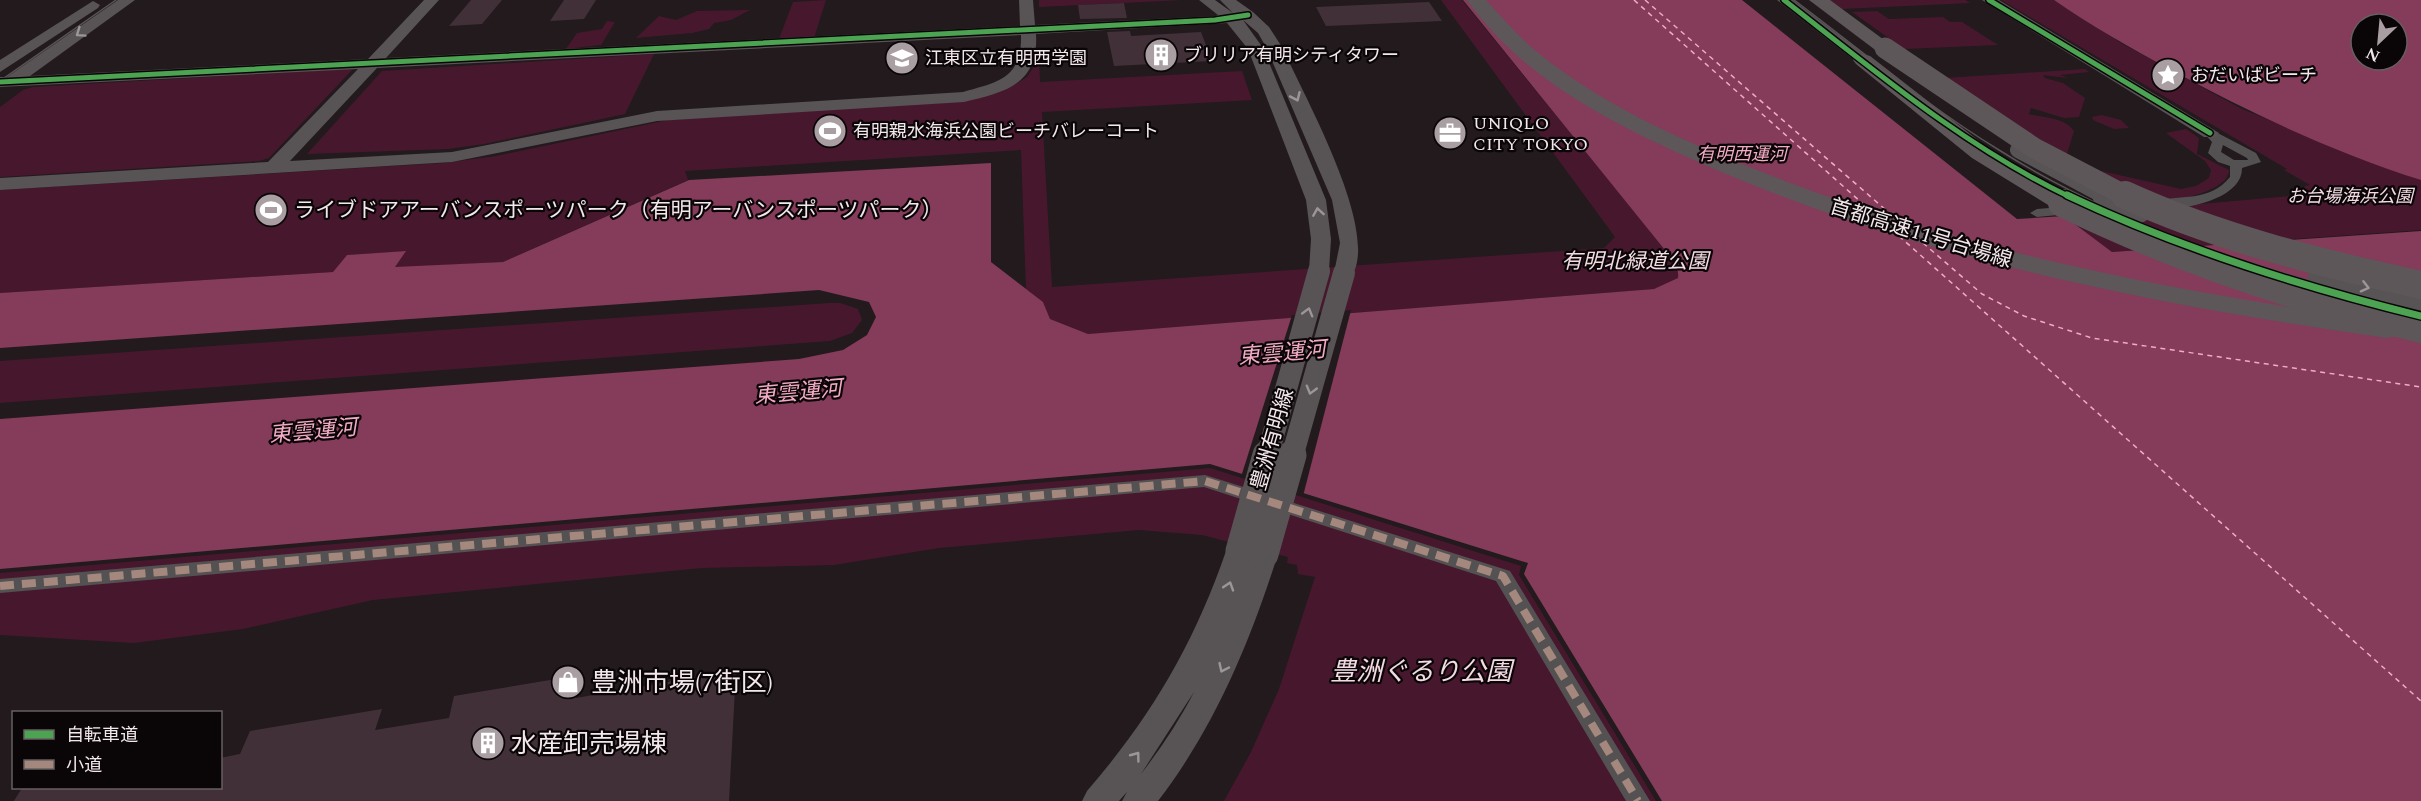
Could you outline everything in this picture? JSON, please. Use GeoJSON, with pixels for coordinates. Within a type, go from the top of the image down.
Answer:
{"type":"FeatureCollection","features":[{"type":"Feature","properties":{"kind":"highway","name":"首都高速11号台場線"},"geometry":{"type":"LineString","coordinates":[[1476,0],[1529,54],[1593,100],[1670,141],[1792,193],[1913,233],[2079,276],[2235,307],[2421,334]]}},
{"type":"Feature","properties":{"kind":"highway","name":"首都高速11号台場線"},"geometry":{"type":"LineString","coordinates":[[1489,0],[1517,32],[1551,61],[1627,111],[1729,159],[1832,199],[1986,245],[2100,272],[2244,300],[2421,327]]}},
{"type":"Feature","properties":{"kind":"highway"},"geometry":{"type":"LineString","coordinates":[[1817,0],[2007,130],[2084,176],[2157,207],[2242,237],[2335,265],[2421,285]]}},
{"type":"Feature","properties":{"kind":"highway"},"geometry":{"type":"LineString","coordinates":[[1872,56],[1888,82],[1980,153],[2086,215],[2160,248],[2245,279],[2346,310],[2421,327]]}},
{"type":"Feature","properties":{"kind":"street"},"geometry":{"type":"LineString","coordinates":[[0,66],[100,0]]}},
{"type":"Feature","properties":{"kind":"street"},"geometry":{"type":"LineString","coordinates":[[3,84],[128,0]]}},
{"type":"Feature","properties":{"kind":"street"},"geometry":{"type":"LineString","coordinates":[[273,168],[432,0]]}},
{"type":"Feature","properties":{"kind":"street"},"geometry":{"type":"LineString","coordinates":[[0,184],[452,157],[510,147],[623,121],[682,113],[964,97],[1006,83],[1024,71],[1029,55],[1026,0]]}},
{"type":"Feature","properties":{"kind":"street","name":"豊洲有明線"},"geometry":{"type":"LineString","coordinates":[[1139,801],[1200,712],[1234,644],[1264,554],[1344,273],[1350,243],[1342,200],[1274,47],[1264,30],[1206,0]]}},
{"type":"Feature","properties":{"kind":"street","name":"豊洲有明線"},"geometry":{"type":"LineString","coordinates":[[1099,801],[1121,776],[1172,704],[1208,639],[1225,599],[1319,271],[1321,239],[1316,200],[1255,48],[1240,17],[1227,0]]}},
{"type":"Feature","properties":{"kind":"street"},"geometry":{"type":"LineString","coordinates":[[1778,0],[1831,36],[1872,56],[2022,152],[2117,203],[2182,230],[2257,256],[2421,300]]}},
{"type":"Feature","properties":{"kind":"street"},"geometry":{"type":"LineString","coordinates":[[1784,0],[1831,36]]}},
{"type":"Feature","properties":{"kind":"street"},"geometry":{"type":"LineString","coordinates":[[1809,0],[1972,140],[2080,202],[2154,234],[2244,266],[2347,297],[2421,316]]}},
{"type":"Feature","properties":{"kind":"street"},"geometry":{"type":"LineString","coordinates":[[1817,0],[1872,56]]}},
{"type":"Feature","properties":{"kind":"street"},"geometry":{"type":"LineString","coordinates":[[1989,0],[2255,160],[2250,164],[2236,164],[2215,155],[2214,151],[2219,143],[2210,133]]}},
{"type":"Feature","properties":{"kind":"street"},"geometry":{"type":"LineString","coordinates":[[3,84],[1240,17]]}},
{"type":"Feature","properties":{"kind":"street"},"geometry":{"type":"LineString","coordinates":[[2037,213],[2167,204],[2206,197],[2233,183],[2236,177],[2236,164]]}},
{"type":"Feature","properties":{"kind":"street"},"geometry":{"type":"LineString","coordinates":[[1321,239],[1339,239],[1340,226],[1347,218]]}},
{"type":"Feature","properties":{"kind":"street"},"geometry":{"type":"LineString","coordinates":[[0,586],[1205,481],[1503,576],[1638,801]]}},
{"type":"Feature","properties":{"kind":"green space"},"geometry":{"type":"Polygon","coordinates":[[[826,0],[814,38],[779,39],[793,2],[826,0]]]}},
{"type":"Feature","properties":{"kind":"green space"},"geometry":{"type":"Polygon","coordinates":[[[1039,0],[1183,0],[1039,7],[1039,0]]]}},
{"type":"Feature","properties":{"kind":"green space","name":"有明北緑道公園"},"geometry":{"type":"Polygon","coordinates":[[[1441,0],[1462,0],[1670,255],[1679,271],[1678,278],[1673,283],[1654,289],[1088,334],[1050,319],[1043,302],[1026,289],[1021,150],[685,171],[688,180],[503,262],[394,268],[405,251],[347,255],[333,272],[0,293],[0,190],[444,163],[496,156],[668,120],[965,101],[1016,84],[1027,77],[1039,59],[1040,82],[1242,71],[1252,100],[1042,112],[1052,287],[1604,248],[1615,237],[1441,0]]]}},
{"type":"Feature","properties":{"kind":"green space"},"geometry":{"type":"Polygon","coordinates":[[[1829,0],[1965,0],[1970,3],[1842,9],[1829,0]]]}},
{"type":"Feature","properties":{"kind":"green space","name":"お台場海浜公園"},"geometry":{"type":"Polygon","coordinates":[[[2001,0],[2054,0],[2121,43],[2242,109],[2421,180],[2421,230],[2112,252],[2064,216],[2301,195],[2305,186],[2310,185],[2284,170],[2287,169],[2001,0]]]}},
{"type":"Feature","properties":{"kind":"green space"},"geometry":{"type":"Polygon","coordinates":[[[750,10],[731,20],[714,23],[709,29],[692,33],[636,38],[659,16],[676,20],[697,11],[750,10]]]}},
{"type":"Feature","properties":{"kind":"green space"},"geometry":{"type":"Polygon","coordinates":[[[1877,11],[1889,19],[1943,17],[1950,22],[1962,22],[1998,45],[1904,49],[1852,12],[1877,11]]]}},
{"type":"Feature","properties":{"kind":"green space"},"geometry":{"type":"Polygon","coordinates":[[[607,21],[615,22],[601,45],[566,49],[577,33],[602,29],[607,21]]]}},
{"type":"Feature","properties":{"kind":"green space"},"geometry":{"type":"Polygon","coordinates":[[[654,54],[625,114],[484,144],[448,149],[307,154],[382,71],[654,54]]]}},
{"type":"Feature","properties":{"kind":"green space"},"geometry":{"type":"Polygon","coordinates":[[[2085,69],[2089,72],[2060,75],[2068,78],[2043,75],[2045,78],[2063,83],[2085,98],[2079,117],[2064,118],[2031,108],[2029,114],[2053,119],[2070,126],[2074,131],[2066,157],[1945,78],[2085,69]]]}},
{"type":"Feature","properties":{"kind":"green space"},"geometry":{"type":"Polygon","coordinates":[[[352,70],[269,158],[259,161],[0,177],[0,107],[23,90],[33,87],[352,70]]]}},
{"type":"Feature","properties":{"kind":"green space"},"geometry":{"type":"Polygon","coordinates":[[[2101,115],[2121,120],[2129,128],[2114,129],[2093,120],[2092,117],[2101,115]]]}},
{"type":"Feature","properties":{"kind":"green space"},"geometry":{"type":"Polygon","coordinates":[[[2186,129],[2199,138],[2197,154],[2229,170],[2226,178],[2219,185],[2208,191],[2180,199],[2147,199],[2118,188],[2070,164],[2181,189],[2196,186],[2209,178],[2211,170],[2205,161],[2166,133],[2186,129]]]}},
{"type":"Feature","properties":{"kind":"green space"},"geometry":{"type":"Polygon","coordinates":[[[840,303],[858,309],[862,320],[852,333],[830,341],[0,403],[0,361],[840,303]]]}},
{"type":"Feature","properties":{"kind":"green space","name":"豊洲ぐるり公園"},"geometry":{"type":"Polygon","coordinates":[[[1210,468],[1521,566],[1519,575],[1656,801],[1224,801],[1251,752],[1279,689],[1315,577],[1298,574],[1297,565],[1287,563],[1288,557],[1202,535],[1139,530],[939,548],[834,565],[702,568],[373,600],[243,629],[134,643],[0,635],[0,573],[1210,468]]]}},
{"type":"Feature","properties":{"kind":"water"},"geometry":{"type":"Polygon","coordinates":[[[1463,0],[1742,0],[2017,219],[2064,216],[2112,252],[2421,231],[2421,801],[1662,801],[1524,574],[1528,563],[1210,464],[0,569],[0,419],[799,359],[843,350],[867,335],[876,317],[869,302],[819,290],[0,348],[0,293],[333,272],[347,255],[406,251],[395,267],[503,262],[689,180],[991,163],[991,262],[1043,302],[1050,319],[1088,334],[1654,289],[1678,278],[1676,266],[1667,259],[1669,255],[1463,0]]]}},
{"type":"Feature","properties":{"kind":"water"},"geometry":{"type":"Polygon","coordinates":[[[2054,0],[2421,0],[2421,180],[2356,157],[2262,117],[2111,36],[2054,0]]]}},
{"type":"Feature","properties":{"kind":"pier"},"geometry":{"type":"Polygon","coordinates":[[[1351,310],[1303,496],[1241,477],[1292,315],[1351,310]]]}},
{"type":"Feature","properties":{"kind":"building"},"geometry":{"type":"Polygon","coordinates":[[[471,0],[502,0],[482,24],[449,26],[471,0]]]}},
{"type":"Feature","properties":{"kind":"building"},"geometry":{"type":"Polygon","coordinates":[[[564,0],[596,0],[584,19],[550,21],[564,0]]]}},
{"type":"Feature","properties":{"kind":"building"},"geometry":{"type":"Polygon","coordinates":[[[1429,2],[1442,21],[1326,26],[1316,7],[1429,2]]]}},
{"type":"Feature","properties":{"kind":"building"},"geometry":{"type":"Polygon","coordinates":[[[1124,3],[1127,18],[1080,19],[1078,5],[1124,3]]]}},
{"type":"Feature","properties":{"kind":"building","name":"ブリリア有明シティタワー"},"geometry":{"type":"Polygon","coordinates":[[[1130,31],[1131,36],[1201,32],[1212,61],[1114,66],[1107,32],[1130,31]]]}},
{"type":"Feature","properties":{"kind":"building","name":"水産卸売場棟"},"geometry":{"type":"Polygon","coordinates":[[[736,670],[729,801],[14,801],[21,789],[222,789],[222,758],[240,754],[250,731],[382,709],[375,730],[449,718],[454,696],[580,675],[576,698],[736,670]]]}},
{"type":"Feature","properties":{"kind":"ferry route"},"geometry":{"type":"LineString","coordinates":[[1634,0],[1871,211]]}},
{"type":"Feature","properties":{"kind":"ferry route"},"geometry":{"type":"LineString","coordinates":[[1645,0],[1895,218]]}},
{"type":"Feature","properties":{"kind":"ferry route"},"geometry":{"type":"LineString","coordinates":[[1899,236],[2421,701]]}},
{"type":"Feature","properties":{"kind":"ferry route"},"geometry":{"type":"LineString","coordinates":[[1923,243],[1982,294],[2024,316],[2092,338],[2421,387]]}},
{"type":"Feature","properties":{"kind":"tram line"},"geometry":{"type":"LineString","coordinates":[[0,81],[116,0]]}},
{"type":"Feature","properties":{"kind":"tram line"},"geometry":{"type":"LineString","coordinates":[[1794,0],[1920,97],[1972,133],[2048,179],[2098,204],[2150,227],[2257,265],[2421,310]]}},
{"type":"Feature","properties":{"kind":"marked path"},"geometry":{"type":"LineString","coordinates":[[0,586],[1205,481],[1503,576],[1638,801]]}},
{"type":"Feature","properties":{"kind":"cycle path"},"geometry":{"type":"LineString","coordinates":[[1784,0],[1953,128],[2012,166],[2060,192],[2160,237],[2211,256],[2315,288],[2421,316]]}},
{"type":"Feature","properties":{"kind":"cycle path"},"geometry":{"type":"LineString","coordinates":[[1989,0],[2210,133]]}},
{"type":"Feature","properties":{"kind":"cycle path"},"geometry":{"type":"LineString","coordinates":[[0,82],[1013,31],[1215,20],[1248,15]]}},
{"type":"Feature","properties":{"kind":"place","name":"ブリリア有明シティタワー"},"geometry":{"type":"Point","coordinates":[1161,55]}},
{"type":"Feature","properties":{"kind":"place","name":"江東区立有明西学園"},"geometry":{"type":"Point","coordinates":[902,58]}},
{"type":"Feature","properties":{"kind":"place","name":"おだいばビーチ"},"geometry":{"type":"Point","coordinates":[2168,75]}},
{"type":"Feature","properties":{"kind":"place","name":"有明親水海浜公園ビーチバレーコート"},"geometry":{"type":"Point","coordinates":[830,131]}},
{"type":"Feature","properties":{"kind":"place","name":"UNIQLO CITY TOKYO"},"geometry":{"type":"Point","coordinates":[1450,133]}},
{"type":"Feature","properties":{"kind":"place","name":"ライブドアアーバンスポーツパーク（有明アーバンスポーツパーク）"},"geometry":{"type":"Point","coordinates":[271,210]}},
{"type":"Feature","properties":{"kind":"place","name":"豊洲市場(7街区)"},"geometry":{"type":"Point","coordinates":[568,682]}},
{"type":"Feature","properties":{"kind":"place","name":"水産卸売場棟"},"geometry":{"type":"Point","coordinates":[488,743]}},
{"type":"Feature","properties":{"kind":"water label","name":"有明西運河"},"geometry":{"type":"Point","coordinates":[1742,154]}},
{"type":"Feature","properties":{"kind":"water label","name":"東雲運河"},"geometry":{"type":"Point","coordinates":[1282,352]}},
{"type":"Feature","properties":{"kind":"water label","name":"東雲運河"},"geometry":{"type":"Point","coordinates":[798,391]}},
{"type":"Feature","properties":{"kind":"water label","name":"東雲運河"},"geometry":{"type":"Point","coordinates":[313,430]}}]}
